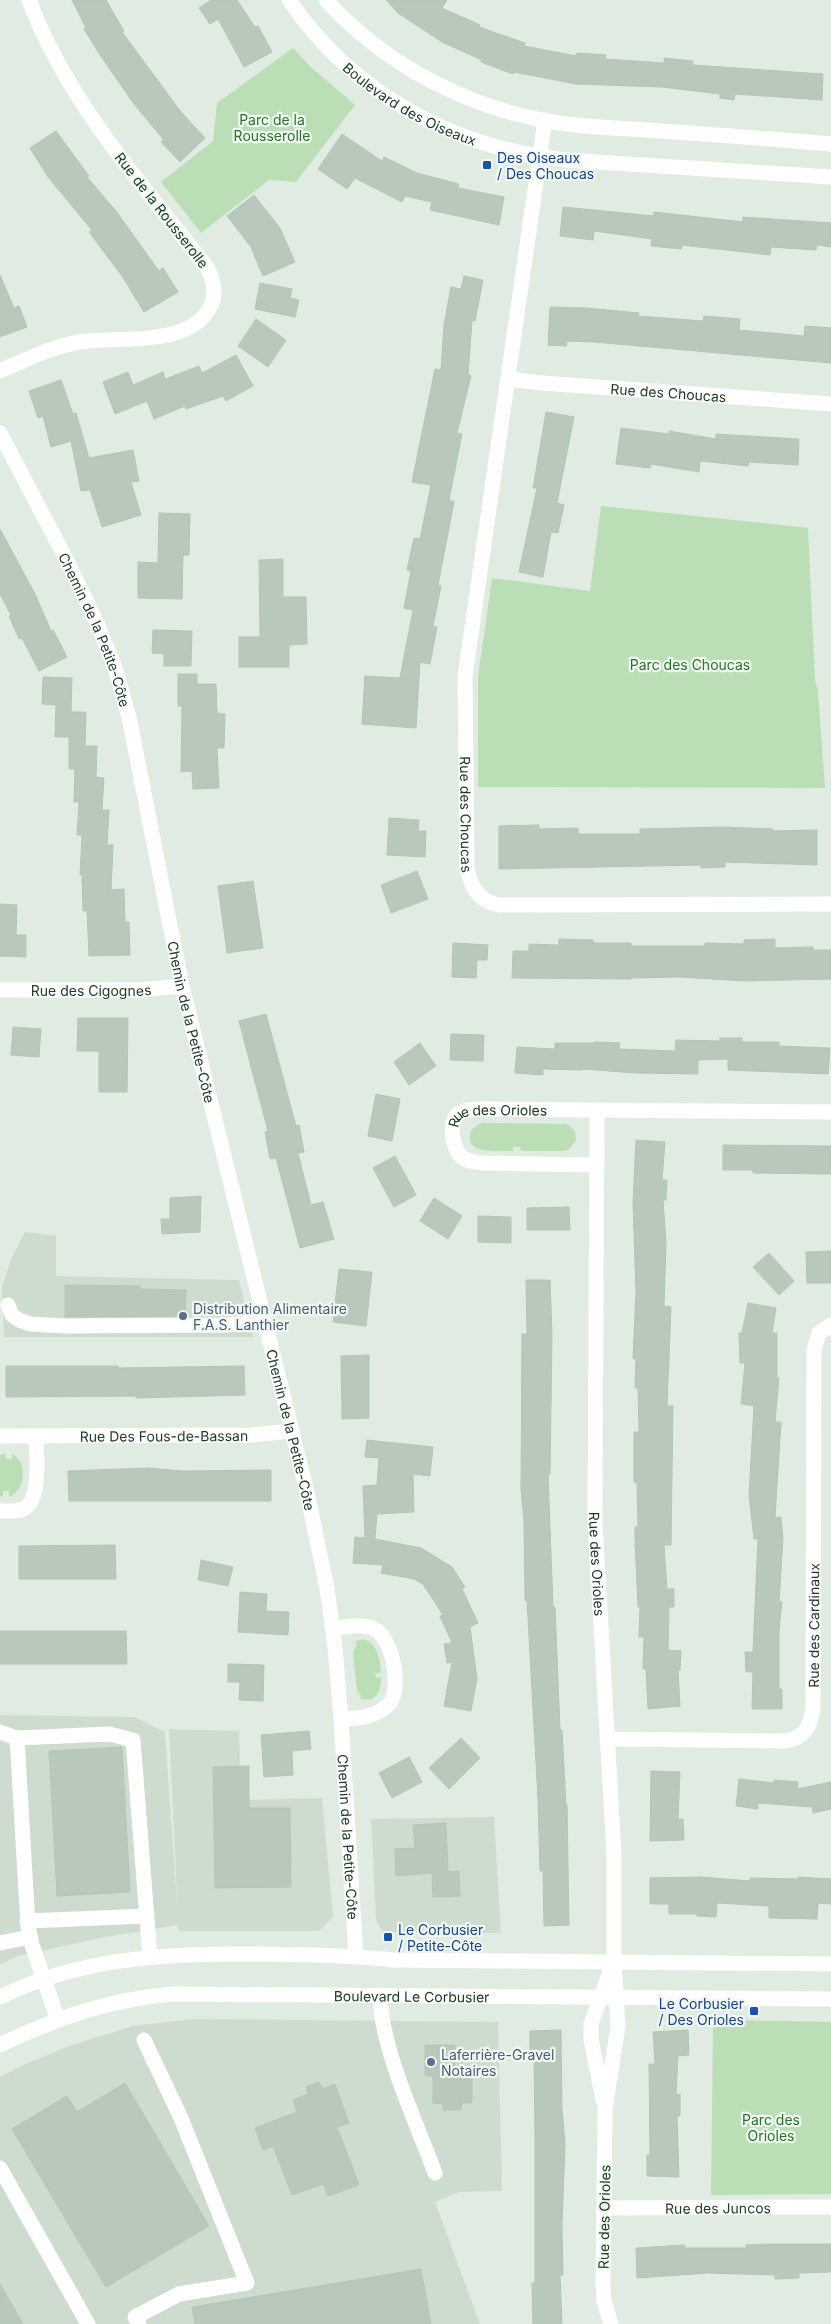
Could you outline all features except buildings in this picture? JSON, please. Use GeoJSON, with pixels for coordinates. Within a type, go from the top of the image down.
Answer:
{"type":"FeatureCollection","features":[{"type":"Feature","properties":{"kind":"street","name":"Rue de la Rousserolle"},"geometry":{"type":"LineString","coordinates":[[0,372],[48,350],[69,344],[147,339],[176,332],[204,316],[211,304],[214,293],[213,279],[206,266],[87,111],[49,44],[29,0]]}},
{"type":"Feature","properties":{"kind":"street","name":"Boulevard des Oiseaux"},"geometry":{"type":"LineString","coordinates":[[289,0],[309,27],[340,60],[365,82],[404,109],[466,138],[500,148],[566,160],[831,177]]}},
{"type":"Feature","properties":{"kind":"street","name":"Boulevard des Oiseaux"},"geometry":{"type":"LineString","coordinates":[[326,0],[373,43],[424,78],[473,101],[545,120],[831,144]]}},
{"type":"Feature","properties":{"kind":"street","name":"Rue des Choucas"},"geometry":{"type":"LineString","coordinates":[[545,120],[465,676],[467,867],[473,887],[482,898],[500,905],[831,904]]}},
{"type":"Feature","properties":{"kind":"street","name":"Rue des Choucas"},"geometry":{"type":"LineString","coordinates":[[508,378],[543,383],[831,404]]}},
{"type":"Feature","properties":{"kind":"street","name":"Chemin de la Petite-Côte"},"geometry":{"type":"LineString","coordinates":[[0,433],[86,600],[118,678],[133,738],[182,986],[319,1548],[333,1629],[341,1719],[356,1956]]}},
{"type":"Feature","properties":{"kind":"street","name":"Rue des Cigognes"},"geometry":{"type":"LineString","coordinates":[[0,990],[139,990],[182,986]]}},
{"type":"Feature","properties":{"kind":"street","name":"Rue des Orioles"},"geometry":{"type":"LineString","coordinates":[[597,1165],[482,1163],[467,1160],[458,1153],[453,1127],[456,1116],[465,1110],[831,1112]]}},
{"type":"Feature","properties":{"kind":"street","name":"Rue des Orioles"},"geometry":{"type":"LineString","coordinates":[[597,1110],[595,1522],[614,1854],[614,1962],[617,1997],[617,2041],[605,2109],[603,2293],[612,2324]]}},
{"type":"Feature","properties":{"kind":"street"},"geometry":{"type":"LineString","coordinates":[[14,1310],[30,1324],[142,1327],[234,1325],[264,1320]]}},
{"type":"Feature","properties":{"kind":"street","name":"Rue des Cardinaux"},"geometry":{"type":"LineString","coordinates":[[607,1740],[788,1740],[797,1738],[808,1727],[813,1705],[815,1343],[822,1330],[831,1325]]}},
{"type":"Feature","properties":{"kind":"street","name":"Rue Des Fous-de-Bassan"},"geometry":{"type":"LineString","coordinates":[[0,1436],[252,1435],[291,1430]]}},
{"type":"Feature","properties":{"kind":"street"},"geometry":{"type":"LineString","coordinates":[[0,1511],[19,1510],[32,1502],[36,1492],[36,1436]]}},
{"type":"Feature","properties":{"kind":"street"},"geometry":{"type":"LineString","coordinates":[[333,1629],[363,1626],[376,1630],[387,1642],[393,1665],[394,1692],[393,1698],[387,1706],[367,1717],[341,1719]]}},
{"type":"Feature","properties":{"kind":"street"},"geometry":{"type":"LineString","coordinates":[[0,1732],[17,1738],[109,1734],[133,1740],[150,1957]]}},
{"type":"Feature","properties":{"kind":"street"},"geometry":{"type":"LineString","coordinates":[[17,1738],[27,1921],[30,1937],[58,2020]]}},
{"type":"Feature","properties":{"kind":"street"},"geometry":{"type":"LineString","coordinates":[[27,1921],[147,1916]]}},
{"type":"Feature","properties":{"kind":"street"},"geometry":{"type":"LineString","coordinates":[[0,1943],[30,1937]]}},
{"type":"Feature","properties":{"kind":"street"},"geometry":{"type":"LineString","coordinates":[[0,1997],[43,1978],[105,1962],[150,1957],[218,1954],[331,1954],[394,1960],[831,1964]]}},
{"type":"Feature","properties":{"kind":"street","name":"Rue des Orioles"},"geometry":{"type":"LineString","coordinates":[[605,2109],[590,2040],[591,2024],[614,1962]]}},
{"type":"Feature","properties":{"kind":"street","name":"Boulevard Le Corbusier"},"geometry":{"type":"LineString","coordinates":[[0,2045],[58,2020],[124,2000],[173,1994],[831,1999]]}},
{"type":"Feature","properties":{"kind":"street"},"geometry":{"type":"LineString","coordinates":[[380,1995],[381,2018],[388,2043],[435,2173]]}},
{"type":"Feature","properties":{"kind":"street"},"geometry":{"type":"LineString","coordinates":[[139,2324],[135,2317],[179,2294],[247,2283],[181,2118],[144,2040]]}},
{"type":"Feature","properties":{"kind":"street"},"geometry":{"type":"LineString","coordinates":[[0,2168],[88,2324]]}},
{"type":"Feature","properties":{"kind":"street","name":"Rue des Juncos"},"geometry":{"type":"LineString","coordinates":[[604,2208],[831,2207]]}},
{"type":"Feature","properties":{"kind":"shaded area"},"geometry":{"type":"Polygon","coordinates":[[[25,1232],[56,1236],[56,1276],[239,1280],[253,1337],[4,1337],[2,1288],[11,1259],[25,1232]]]}},
{"type":"Feature","properties":{"kind":"shaded area"},"geometry":{"type":"Polygon","coordinates":[[[0,1715],[135,1717],[165,1732],[178,1917],[169,1729],[239,1731],[241,1800],[322,1798],[333,1917],[319,1931],[179,1931],[178,1925],[105,1937],[18,1956],[0,1964],[0,1715]]]}},
{"type":"Feature","properties":{"kind":"shaded area"},"geometry":{"type":"Polygon","coordinates":[[[494,1817],[501,1933],[383,1932],[376,1920],[371,1819],[494,1817]]]}},
{"type":"Feature","properties":{"kind":"shaded area"},"geometry":{"type":"Polygon","coordinates":[[[193,2019],[498,2022],[502,2191],[459,2192],[435,2202],[480,2324],[0,2324],[0,2077],[25,2064],[72,2045],[133,2026],[193,2019]]]}},
{"type":"Feature","properties":{"kind":"green space","name":"Parc de la Rousserolle"},"geometry":{"type":"Polygon","coordinates":[[[293,48],[311,67],[355,105],[296,182],[269,180],[201,233],[161,182],[213,141],[217,103],[293,48]]]}},
{"type":"Feature","properties":{"kind":"green space","name":"Parc des Choucas"},"geometry":{"type":"Polygon","coordinates":[[[601,506],[808,528],[815,680],[818,690],[825,788],[478,787],[478,677],[492,578],[590,591],[601,506]]]}},
{"type":"Feature","properties":{"kind":"green space"},"geometry":{"type":"Polygon","coordinates":[[[481,1123],[567,1124],[575,1131],[576,1141],[568,1150],[562,1151],[521,1151],[520,1147],[513,1147],[513,1151],[482,1150],[471,1143],[470,1137],[472,1129],[481,1123]]]}},
{"type":"Feature","properties":{"kind":"green space"},"geometry":{"type":"Polygon","coordinates":[[[6,1454],[6,1459],[12,1459],[12,1454],[21,1463],[23,1476],[19,1489],[9,1497],[9,1491],[3,1491],[3,1497],[0,1496],[0,1455],[6,1454]]]}},
{"type":"Feature","properties":{"kind":"green space"},"geometry":{"type":"Polygon","coordinates":[[[364,1639],[372,1645],[377,1653],[381,1673],[375,1673],[376,1678],[381,1677],[379,1692],[374,1698],[365,1700],[360,1699],[361,1695],[357,1691],[353,1652],[357,1644],[355,1641],[364,1639]]]}},
{"type":"Feature","properties":{"kind":"green space","name":"Parc des Orioles"},"geometry":{"type":"Polygon","coordinates":[[[732,2020],[831,2022],[831,2194],[711,2195],[713,2025],[732,2020]]]}},
{"type":"Feature","properties":{"kind":"place","name":"Des Oiseaux / Des Choucas"},"geometry":{"type":"Point","coordinates":[487,165]}},
{"type":"Feature","properties":{"kind":"place","name":"Distribution Alimentaire F.A.S. Lanthier"},"geometry":{"type":"Point","coordinates":[183,1316]}},
{"type":"Feature","properties":{"kind":"place","name":"Le Corbusier / Petite-Côte"},"geometry":{"type":"Point","coordinates":[388,1937]}},
{"type":"Feature","properties":{"kind":"place","name":"Le Corbusier / Des Orioles"},"geometry":{"type":"Point","coordinates":[754,2011]}},
{"type":"Feature","properties":{"kind":"place","name":"Laferrière-Gravel Notaires"},"geometry":{"type":"Point","coordinates":[431,2062]}}]}
